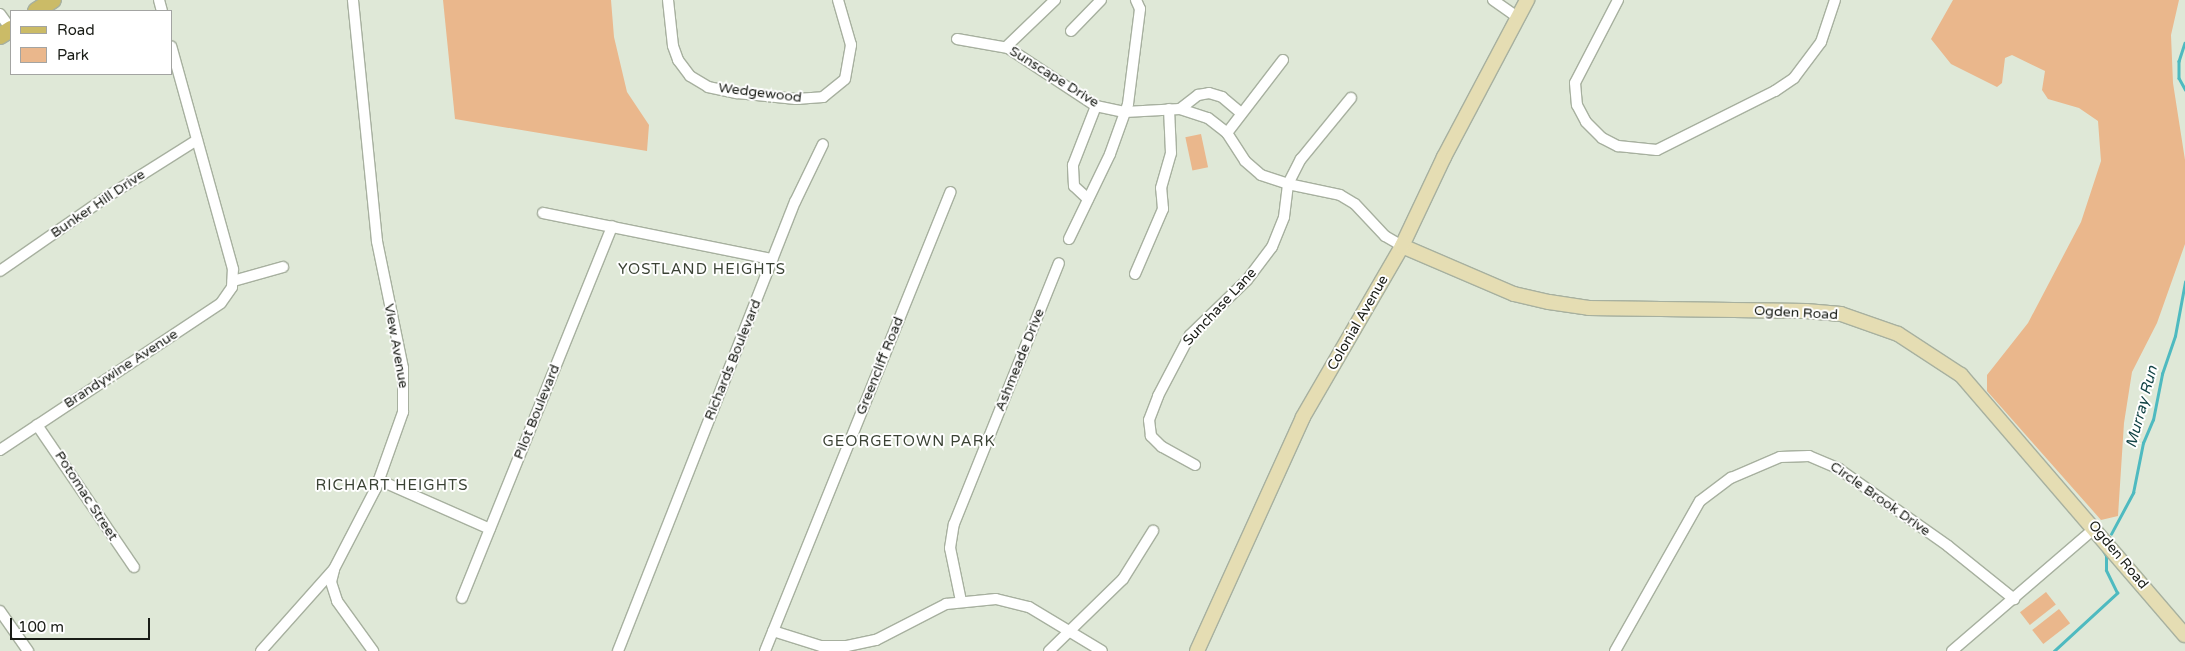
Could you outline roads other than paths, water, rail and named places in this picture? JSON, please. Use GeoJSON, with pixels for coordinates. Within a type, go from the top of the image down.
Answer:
{"type":"FeatureCollection","features":[{"type":"Feature","properties":{"kind":"main road"},"geometry":{"type":"LineString","coordinates":[[38,10],[53,0]]}},
{"type":"Feature","properties":{"kind":"street","name":"View Avenue"},"geometry":{"type":"LineString","coordinates":[[261,651],[334,569],[379,480],[403,412],[404,382],[376,241],[353,0]]}},
{"type":"Feature","properties":{"kind":"street","name":"Wedgewood"},"geometry":{"type":"LineString","coordinates":[[668,0],[669,30],[683,69],[703,85],[737,93],[796,99],[823,96],[845,79],[852,57],[848,30],[838,0]]}},
{"type":"Feature","properties":{"kind":"street"},"geometry":{"type":"LineString","coordinates":[[1006,46],[1055,0]]}},
{"type":"Feature","properties":{"kind":"street"},"geometry":{"type":"LineString","coordinates":[[1071,31],[1101,0]]}},
{"type":"Feature","properties":{"kind":"street"},"geometry":{"type":"LineString","coordinates":[[1069,238],[1088,199],[1125,112],[1140,9],[1136,0]]}},
{"type":"Feature","properties":{"kind":"street"},"geometry":{"type":"LineString","coordinates":[[1493,0],[1517,17]]}},
{"type":"Feature","properties":{"kind":"street"},"geometry":{"type":"LineString","coordinates":[[1618,0],[1575,83],[1577,105],[1586,122],[1602,138],[1618,146],[1657,150],[1775,91],[1794,78],[1821,42],[1835,0]]}},
{"type":"Feature","properties":{"kind":"street","name":"Colonial Avenue"},"geometry":{"type":"LineString","coordinates":[[1197,651],[1299,425],[1402,246],[1526,1]]}},
{"type":"Feature","properties":{"kind":"street"},"geometry":{"type":"LineString","coordinates":[[0,14],[10,28]]}},
{"type":"Feature","properties":{"kind":"street","name":"Sunscape Drive"},"geometry":{"type":"LineString","coordinates":[[957,39],[1006,46],[1096,106],[1125,112],[1175,109],[1208,118],[1227,133],[1252,168],[1272,180],[1346,198],[1385,236],[1402,246]]}},
{"type":"Feature","properties":{"kind":"street"},"geometry":{"type":"LineString","coordinates":[[172,50],[233,281],[283,267]]}},
{"type":"Feature","properties":{"kind":"street"},"geometry":{"type":"LineString","coordinates":[[1227,133],[1283,60]]}},
{"type":"Feature","properties":{"kind":"street"},"geometry":{"type":"LineString","coordinates":[[1135,274],[1163,209],[1161,188],[1171,153],[1175,109],[1198,95],[1209,93],[1222,97],[1241,113]]}},
{"type":"Feature","properties":{"kind":"street"},"geometry":{"type":"LineString","coordinates":[[1288,184],[1301,159],[1350,98]]}},
{"type":"Feature","properties":{"kind":"street"},"geometry":{"type":"LineString","coordinates":[[1088,199],[1074,186],[1073,165],[1096,106]]}},
{"type":"Feature","properties":{"kind":"street","name":"Bunker Hill Drive"},"geometry":{"type":"LineString","coordinates":[[0,271],[108,196],[197,140]]}},
{"type":"Feature","properties":{"kind":"street","name":"Richards Boulevard"},"geometry":{"type":"LineString","coordinates":[[618,651],[772,259],[823,144]]}},
{"type":"Feature","properties":{"kind":"street","name":"Sunchase Lane"},"geometry":{"type":"LineString","coordinates":[[1195,465],[1154,440],[1149,420],[1168,372],[1190,336],[1247,280],[1272,247],[1284,217],[1288,184]]}},
{"type":"Feature","properties":{"kind":"street","name":"Greencliff Road"},"geometry":{"type":"LineString","coordinates":[[765,651],[950,192]]}},
{"type":"Feature","properties":{"kind":"street"},"geometry":{"type":"LineString","coordinates":[[543,213],[772,259]]}},
{"type":"Feature","properties":{"kind":"street","name":"Pilot Boulevard"},"geometry":{"type":"LineString","coordinates":[[462,598],[612,226]]}},
{"type":"Feature","properties":{"kind":"street","name":"Ogden Road"},"geometry":{"type":"LineString","coordinates":[[1402,246],[1514,294],[1549,302],[1589,308],[1841,314],[1898,334],[1961,375],[2095,528],[2185,635]]}},
{"type":"Feature","properties":{"kind":"street","name":"Ashmeade Drive"},"geometry":{"type":"LineString","coordinates":[[961,600],[950,548],[954,524],[1058,263]]}},
{"type":"Feature","properties":{"kind":"street","name":"Brandywine Avenue"},"geometry":{"type":"LineString","coordinates":[[0,450],[221,303],[233,281]]}},
{"type":"Feature","properties":{"kind":"street","name":"Potomac Street"},"geometry":{"type":"LineString","coordinates":[[37,425],[134,567]]}},
{"type":"Feature","properties":{"kind":"street","name":"Circle Brook Drive"},"geometry":{"type":"LineString","coordinates":[[1615,651],[1700,501],[1731,478],[1780,457],[1809,456],[1839,469],[1948,546],[2014,599]]}},
{"type":"Feature","properties":{"kind":"street"},"geometry":{"type":"LineString","coordinates":[[379,480],[490,529]]}},
{"type":"Feature","properties":{"kind":"street"},"geometry":{"type":"LineString","coordinates":[[1952,651],[2095,528]]}},
{"type":"Feature","properties":{"kind":"street"},"geometry":{"type":"LineString","coordinates":[[1050,651],[1123,579],[1153,531]]}},
{"type":"Feature","properties":{"kind":"street"},"geometry":{"type":"LineString","coordinates":[[334,569],[332,582],[337,601],[373,651]]}},
{"type":"Feature","properties":{"kind":"street"},"geometry":{"type":"LineString","coordinates":[[773,631],[821,646],[860,644],[876,640],[930,610],[961,600],[1011,602],[1029,608],[1070,630],[1102,651]]}},
{"type":"Feature","properties":{"kind":"street"},"geometry":{"type":"LineString","coordinates":[[0,611],[28,651]]}},
{"type":"Feature","properties":{"kind":"waterway","name":"Murray Run"},"geometry":{"type":"LineString","coordinates":[[2185,43],[2179,61],[2179,78],[2185,89]]}},
{"type":"Feature","properties":{"kind":"waterway","name":"Murray Run"},"geometry":{"type":"LineString","coordinates":[[2111,534],[2133,493],[2143,443],[2153,420],[2162,374],[2175,336],[2185,282]]}},
{"type":"Feature","properties":{"kind":"waterway","name":"Murray Run"},"geometry":{"type":"LineString","coordinates":[[2054,651],[2117,593],[2106,570],[2106,556],[2102,549]]}},
{"type":"Feature","properties":{"kind":"district","name":"YOSTLAND HEIGHTS"},"geometry":{"type":"Point","coordinates":[702,270]}},
{"type":"Feature","properties":{"kind":"district","name":"GEORGETOWN PARK"},"geometry":{"type":"Point","coordinates":[909,442]}},
{"type":"Feature","properties":{"kind":"district","name":"RICHART HEIGHTS"},"geometry":{"type":"Point","coordinates":[392,486]}}]}
